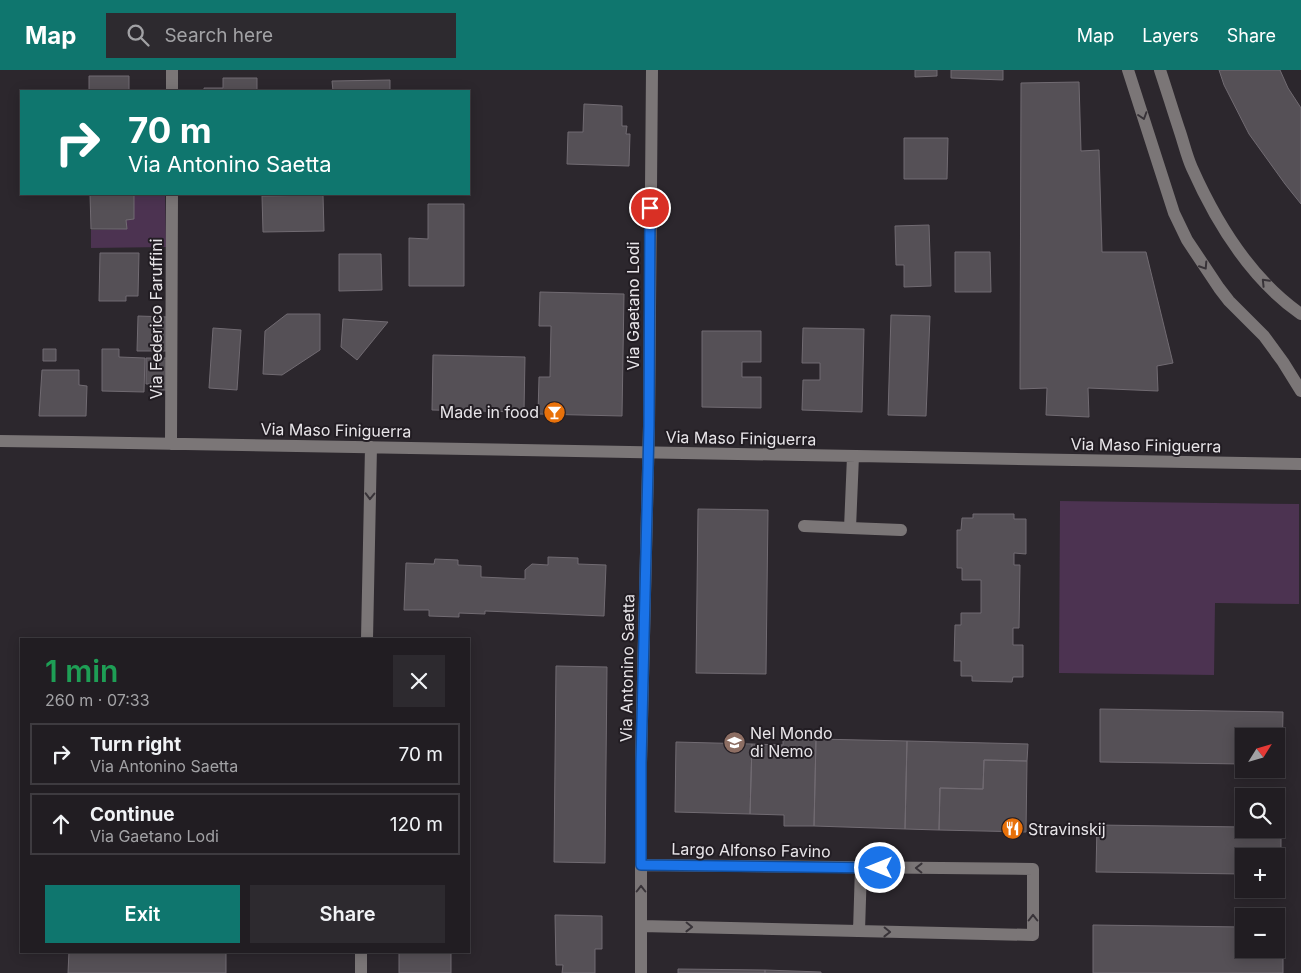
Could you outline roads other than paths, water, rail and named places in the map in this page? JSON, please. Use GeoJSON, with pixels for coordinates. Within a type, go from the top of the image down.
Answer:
{"type":"FeatureCollection","features":[{"type":"Feature","properties":{"kind":"street"},"geometry":{"type":"LineString","coordinates":[[172,70],[172,90]]}},
{"type":"Feature","properties":{"kind":"street","name":"Via Gaetano Lodi"},"geometry":{"type":"LineString","coordinates":[[648,453],[652,70]]}},
{"type":"Feature","properties":{"kind":"street"},"geometry":{"type":"LineString","coordinates":[[1128,70],[1174,213],[1187,240],[1229,301],[1264,336],[1284,362],[1301,391]]}},
{"type":"Feature","properties":{"kind":"street"},"geometry":{"type":"LineString","coordinates":[[1160,70],[1192,168],[1217,215],[1238,249],[1258,275],[1279,297],[1301,314]]}},
{"type":"Feature","properties":{"kind":"street","name":"Via Federico Faruffini"},"geometry":{"type":"LineString","coordinates":[[171,444],[172,195]]}},
{"type":"Feature","properties":{"kind":"street","name":"Via Maso Finiguerra"},"geometry":{"type":"LineString","coordinates":[[0,442],[1301,464]]}},
{"type":"Feature","properties":{"kind":"street"},"geometry":{"type":"LineString","coordinates":[[367,638],[371,447]]}},
{"type":"Feature","properties":{"kind":"street","name":"Via Antonino Saetta"},"geometry":{"type":"LineString","coordinates":[[641,973],[641,763],[648,453]]}},
{"type":"Feature","properties":{"kind":"street"},"geometry":{"type":"LineString","coordinates":[[850,528],[853,456]]}},
{"type":"Feature","properties":{"kind":"street"},"geometry":{"type":"LineString","coordinates":[[804,526],[900,530]]}},
{"type":"Feature","properties":{"kind":"street","name":"Largo Alfonso Favino"},"geometry":{"type":"LineString","coordinates":[[641,865],[1033,869],[1033,935],[641,926]]}},
{"type":"Feature","properties":{"kind":"street"},"geometry":{"type":"LineString","coordinates":[[860,931],[861,867]]}},
{"type":"Feature","properties":{"kind":"street"},"geometry":{"type":"LineString","coordinates":[[361,953],[361,973]]}},
{"type":"Feature","properties":{"kind":"place","name":"Made in food"},"geometry":{"type":"Point","coordinates":[555,412]}},
{"type":"Feature","properties":{"kind":"place","name":"Nel Mondo di Nemo"},"geometry":{"type":"Point","coordinates":[734,742]}},
{"type":"Feature","properties":{"kind":"place","name":"Stravinskij"},"geometry":{"type":"Point","coordinates":[1012,829]}}]}
